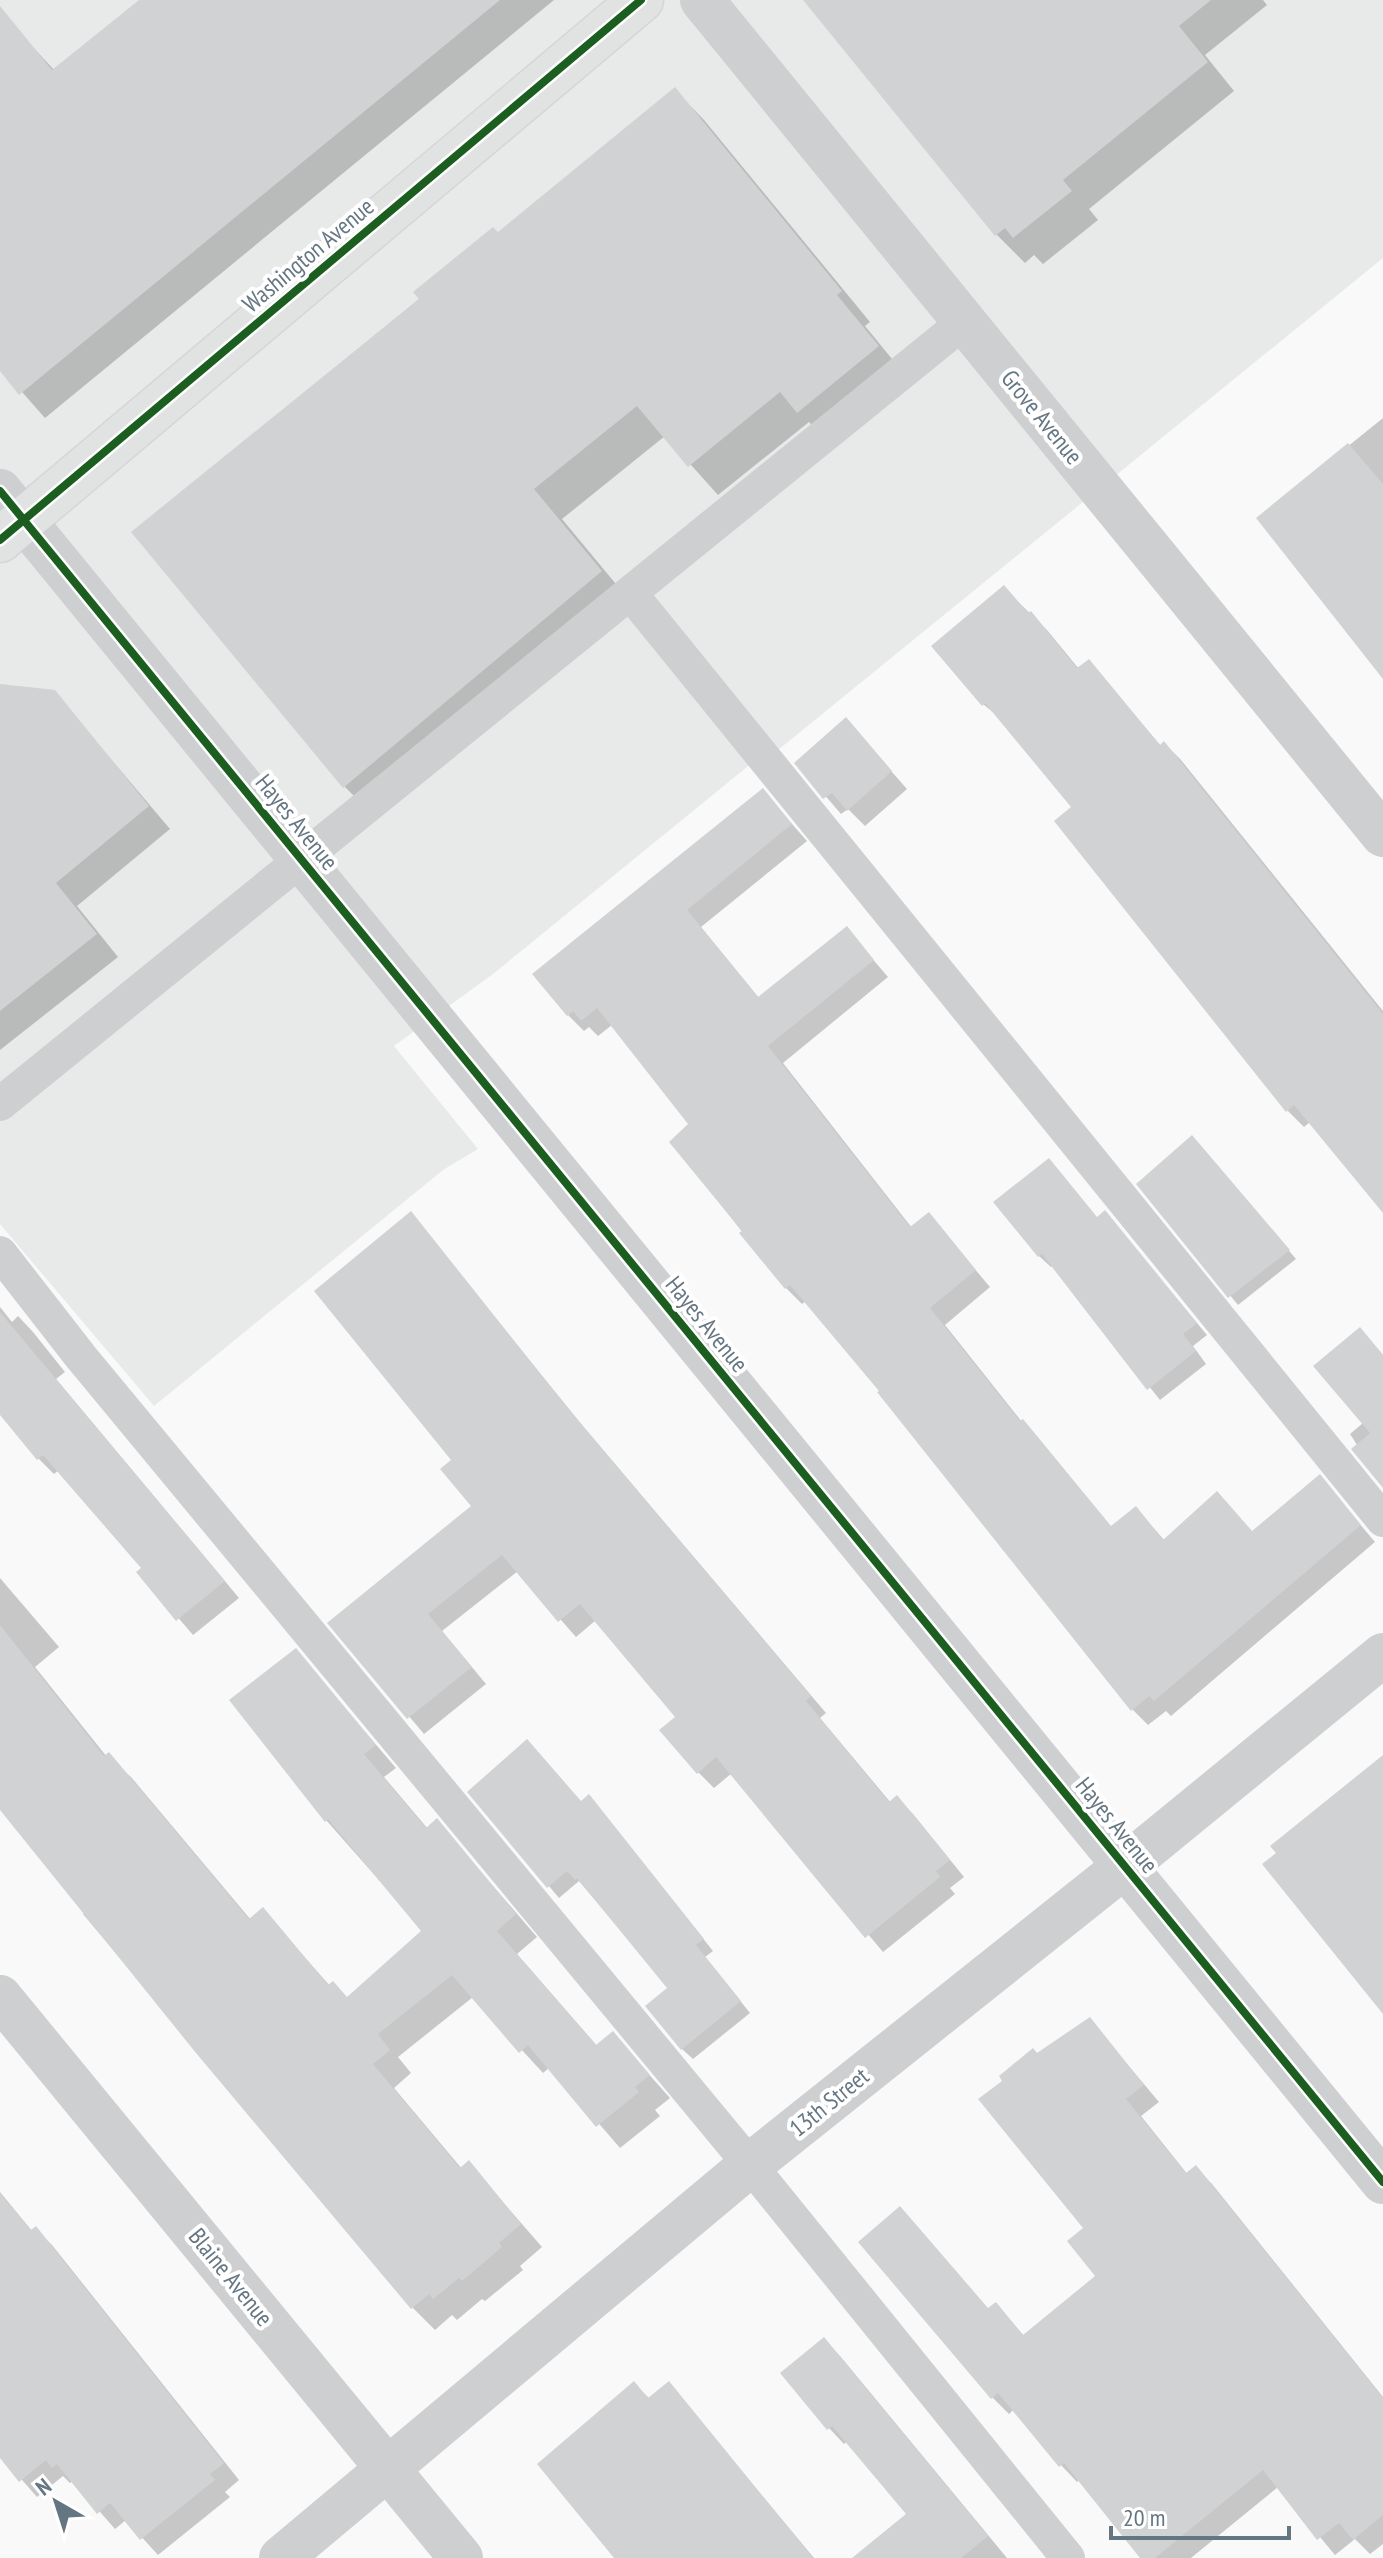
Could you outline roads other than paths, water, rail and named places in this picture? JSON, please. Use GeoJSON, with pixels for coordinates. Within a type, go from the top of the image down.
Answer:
{"type":"FeatureCollection","features":[{"type":"Feature","properties":{"kind":"main road","name":"Washington Avenue"},"geometry":{"type":"LineString","coordinates":[[8,517],[641,0]]}},
{"type":"Feature","properties":{"kind":"street","name":"Grove Avenue"},"geometry":{"type":"LineString","coordinates":[[702,0],[1383,835]]}},
{"type":"Feature","properties":{"kind":"street","name":"Hayes Avenue"},"geometry":{"type":"LineString","coordinates":[[8,517],[303,862],[1383,2182]]}},
{"type":"Feature","properties":{"kind":"street","name":"13th Street"},"geometry":{"type":"LineString","coordinates":[[281,2558],[750,2165],[1125,1866],[1383,1655]]}},
{"type":"Feature","properties":{"kind":"street","name":"Blaine Avenue"},"geometry":{"type":"LineString","coordinates":[[0,1997],[461,2558]]}},
{"type":"Feature","properties":{"kind":"lane"},"geometry":{"type":"LineString","coordinates":[[0,1104],[303,862],[964,322]]}},
{"type":"Feature","properties":{"kind":"lane"},"geometry":{"type":"LineString","coordinates":[[631,594],[1383,1520]]}},
{"type":"Feature","properties":{"kind":"lane"},"geometry":{"type":"LineString","coordinates":[[0,1253],[91,1369],[750,2165],[1068,2558]]}}]}
